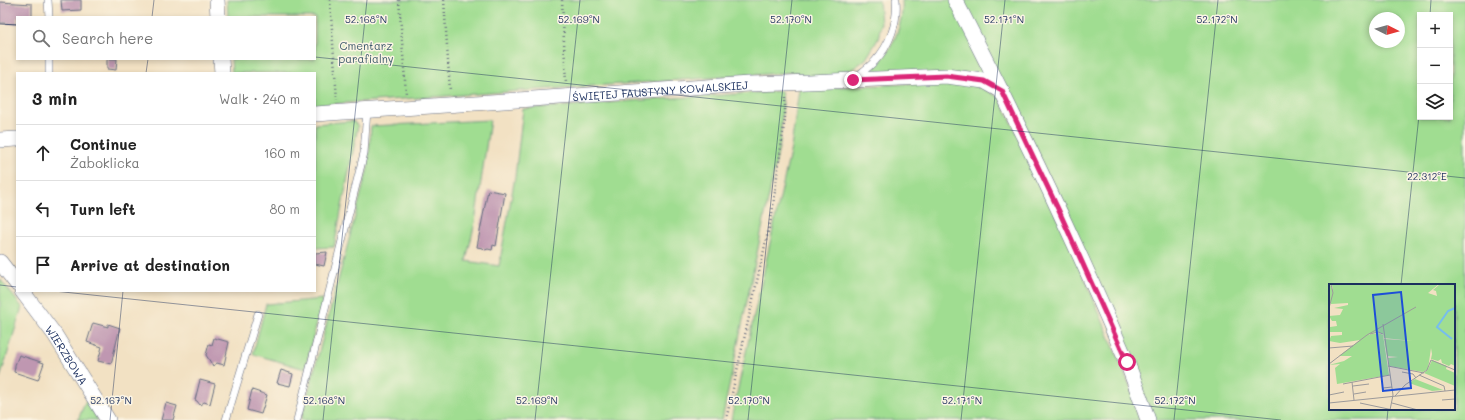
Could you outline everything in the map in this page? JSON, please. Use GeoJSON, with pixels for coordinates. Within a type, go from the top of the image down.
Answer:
{"type":"FeatureCollection","features":[{"type":"Feature","properties":{"kind":"street"},"geometry":{"type":"LineString","coordinates":[[217,0],[218,16]]}},
{"type":"Feature","properties":{"kind":"street"},"geometry":{"type":"LineString","coordinates":[[955,0],[1002,91],[1059,211],[1127,362],[1148,420]]}},
{"type":"Feature","properties":{"kind":"street"},"geometry":{"type":"LineString","coordinates":[[221,60],[222,72]]}},
{"type":"Feature","properties":{"kind":"street","name":"ŚWIĘTEJ FAUSTYNY KOWALSKIEJ"},"geometry":{"type":"LineString","coordinates":[[316,114],[749,84],[946,76],[984,81],[1002,91]]}},
{"type":"Feature","properties":{"kind":"street"},"geometry":{"type":"LineString","coordinates":[[0,140],[16,139]]}},
{"type":"Feature","properties":{"kind":"street"},"geometry":{"type":"LineString","coordinates":[[0,262],[16,283]]}},
{"type":"Feature","properties":{"kind":"street","name":"WIERZBOWA"},"geometry":{"type":"LineString","coordinates":[[23,292],[55,335],[108,420]]}},
{"type":"Feature","properties":{"kind":"lane"},"geometry":{"type":"LineString","coordinates":[[48,0],[49,16]]}},
{"type":"Feature","properties":{"kind":"lane"},"geometry":{"type":"LineString","coordinates":[[853,80],[875,60],[891,37],[896,0]]}},
{"type":"Feature","properties":{"kind":"lane"},"geometry":{"type":"LineString","coordinates":[[49,60],[49,72]]}},
{"type":"Feature","properties":{"kind":"lane"},"geometry":{"type":"LineString","coordinates":[[297,420],[364,153],[367,110]]}},
{"type":"Feature","properties":{"kind":"lane"},"geometry":{"type":"LineString","coordinates":[[226,420],[258,314]]}},
{"type":"Feature","properties":{"kind":"path"},"geometry":{"type":"LineString","coordinates":[[330,0],[338,112]]}},
{"type":"Feature","properties":{"kind":"path"},"geometry":{"type":"LineString","coordinates":[[399,0],[406,94]]}},
{"type":"Feature","properties":{"kind":"path"},"geometry":{"type":"LineString","coordinates":[[444,0],[451,104]]}},
{"type":"Feature","properties":{"kind":"path"},"geometry":{"type":"LineString","coordinates":[[562,0],[567,97]]}},
{"type":"Feature","properties":{"kind":"path"},"geometry":{"type":"LineString","coordinates":[[726,420],[772,214],[785,117],[785,83]]}},
{"type":"Feature","properties":{"kind":"green space","name":"Cmentarz parafialny"},"geometry":{"type":"Polygon","coordinates":[[[227,0],[879,0],[881,24],[878,39],[866,59],[843,76],[798,79],[797,72],[316,105],[316,72],[232,72],[231,60],[316,60],[316,16],[228,16],[227,0]]]}},
{"type":"Feature","properties":{"kind":"green space"},"geometry":{"type":"Polygon","coordinates":[[[902,0],[952,0],[996,84],[860,78],[878,64],[895,39],[902,15],[902,0]]]}},
{"type":"Feature","properties":{"kind":"green space"},"geometry":{"type":"Polygon","coordinates":[[[962,0],[1465,0],[1465,420],[1153,420],[962,0]]]}},
{"type":"Feature","properties":{"kind":"green space"},"geometry":{"type":"Polygon","coordinates":[[[970,81],[1000,98],[1071,245],[1144,420],[731,420],[791,148],[799,89],[970,81]]]}},
{"type":"Feature","properties":{"kind":"green space"},"geometry":{"type":"Polygon","coordinates":[[[781,91],[783,103],[780,143],[722,420],[301,420],[368,168],[371,126],[490,120],[475,222],[466,261],[499,266],[515,177],[523,109],[781,91]]]}},
{"type":"Feature","properties":{"kind":"green space"},"geometry":{"type":"Polygon","coordinates":[[[353,121],[358,126],[334,247],[316,248],[316,124],[353,121]]]}},
{"type":"Feature","properties":{"kind":"green space"},"geometry":{"type":"Polygon","coordinates":[[[0,279],[22,307],[0,378],[0,279]]]}},
{"type":"Feature","properties":{"kind":"green space"},"geometry":{"type":"Polygon","coordinates":[[[323,299],[305,369],[253,354],[266,304],[323,299]]]}},
{"type":"Feature","properties":{"kind":"green space"},"geometry":{"type":"Polygon","coordinates":[[[86,400],[98,420],[78,420],[86,400]]]}},
{"type":"Feature","properties":{"kind":"building"},"geometry":{"type":"Polygon","coordinates":[[[61,0],[81,0],[81,10],[62,11],[61,0]]]}},
{"type":"Feature","properties":{"kind":"building"},"geometry":{"type":"Polygon","coordinates":[[[0,2],[32,4],[32,16],[16,16],[16,24],[0,23],[0,2]]]}},
{"type":"Feature","properties":{"kind":"building"},"geometry":{"type":"Polygon","coordinates":[[[107,60],[117,60],[116,70],[107,69],[107,60]]]}},
{"type":"Feature","properties":{"kind":"building"},"geometry":{"type":"Polygon","coordinates":[[[488,190],[505,193],[496,246],[493,245],[492,250],[485,250],[477,247],[488,190]]]}},
{"type":"Feature","properties":{"kind":"building"},"geometry":{"type":"Polygon","coordinates":[[[327,252],[324,266],[316,264],[316,253],[327,252]]]}},
{"type":"Feature","properties":{"kind":"building"},"geometry":{"type":"Polygon","coordinates":[[[93,323],[108,327],[108,324],[120,328],[111,364],[98,361],[102,347],[87,342],[93,323]]]}},
{"type":"Feature","properties":{"kind":"building"},"geometry":{"type":"Polygon","coordinates":[[[214,338],[229,342],[224,365],[217,363],[213,366],[206,355],[209,344],[212,345],[214,338]]]}},
{"type":"Feature","properties":{"kind":"building"},"geometry":{"type":"Polygon","coordinates":[[[19,355],[44,363],[38,380],[14,372],[19,355]]]}},
{"type":"Feature","properties":{"kind":"building"},"geometry":{"type":"Polygon","coordinates":[[[281,370],[293,374],[290,386],[277,383],[281,370]]]}},
{"type":"Feature","properties":{"kind":"building"},"geometry":{"type":"Polygon","coordinates":[[[200,380],[215,384],[210,404],[204,402],[200,405],[195,400],[200,380]]]}},
{"type":"Feature","properties":{"kind":"building"},"geometry":{"type":"Polygon","coordinates":[[[252,390],[267,395],[261,414],[247,410],[252,390]]]}},
{"type":"Feature","properties":{"kind":"building"},"geometry":{"type":"Polygon","coordinates":[[[166,403],[177,406],[173,420],[161,420],[166,403]]]}},
{"type":"Feature","properties":{"kind":"route"},"geometry":{"type":"LineString","coordinates":[[853,80],[946,76],[984,81],[1002,91],[1059,211],[1127,362]]}}]}
